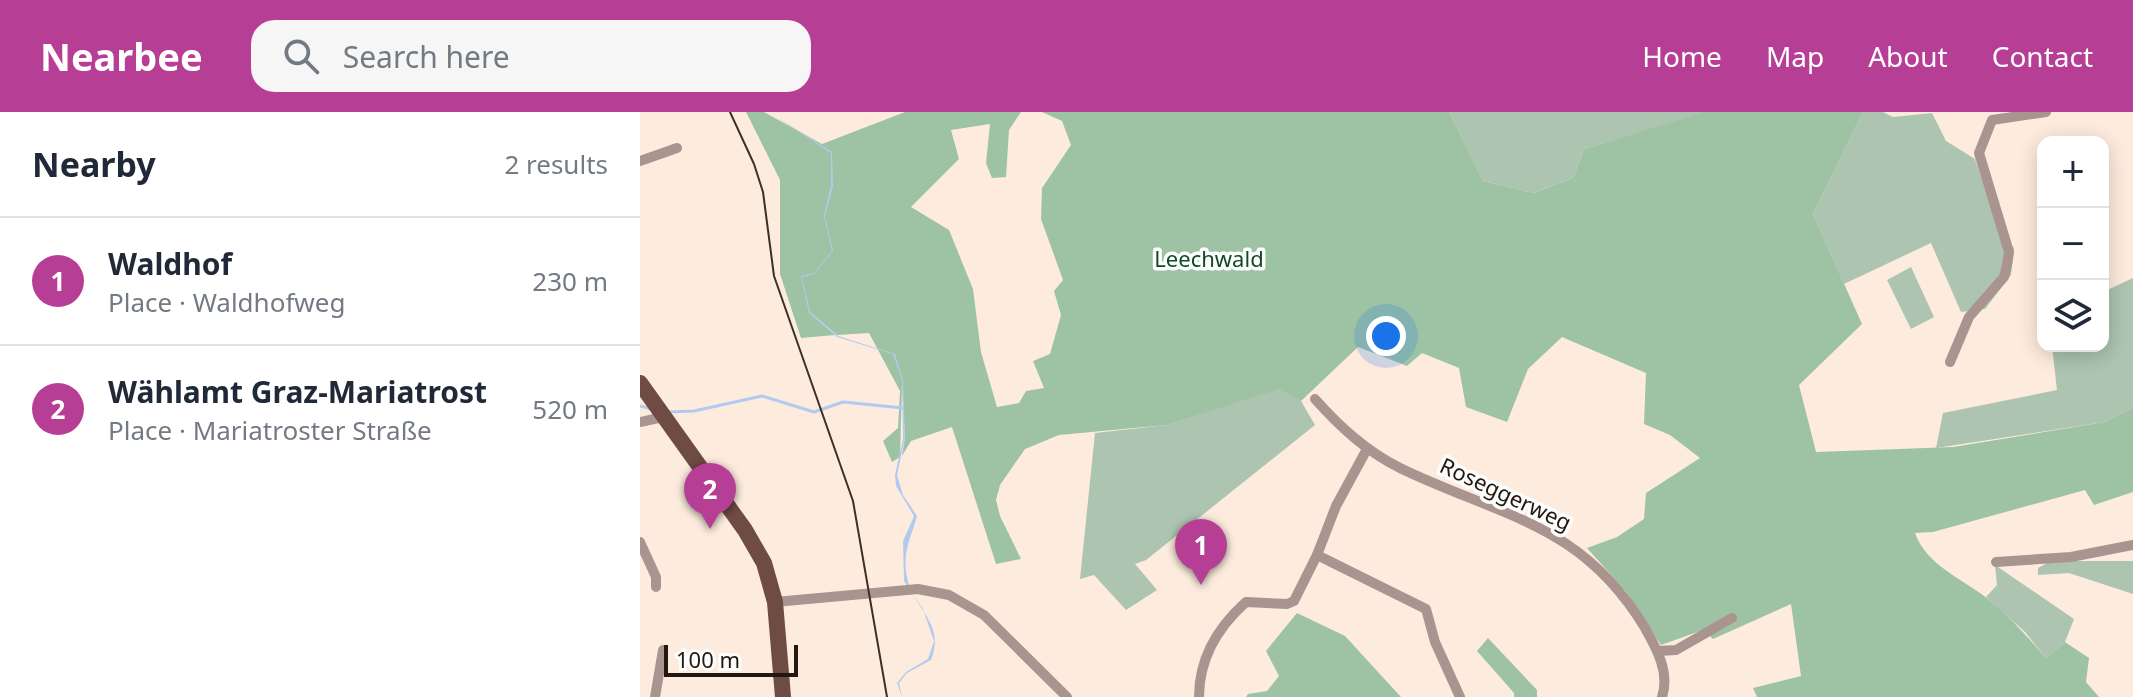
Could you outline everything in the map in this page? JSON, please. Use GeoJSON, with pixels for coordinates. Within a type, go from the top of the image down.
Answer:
{"type":"FeatureCollection","features":[{"type":"Feature","properties":{"kind":"main road"},"geometry":{"type":"LineString","coordinates":[[640,383],[753,541],[768,571],[775,602],[783,697]]}},
{"type":"Feature","properties":{"kind":"street"},"geometry":{"type":"LineString","coordinates":[[1950,362],[1969,317],[2004,277],[2009,252],[1979,153],[1985,133],[1992,120],[2046,112]]}},
{"type":"Feature","properties":{"kind":"street"},"geometry":{"type":"LineString","coordinates":[[640,161],[677,148]]}},
{"type":"Feature","properties":{"kind":"street","name":"Roseggerweg"},"geometry":{"type":"LineString","coordinates":[[1315,399],[1367,449],[1400,468],[1534,524],[1575,547],[1609,581],[1658,651],[1663,671],[1662,697]]}},
{"type":"Feature","properties":{"kind":"street"},"geometry":{"type":"LineString","coordinates":[[640,422],[659,410]]}},
{"type":"Feature","properties":{"kind":"street"},"geometry":{"type":"LineString","coordinates":[[1199,697],[1203,664],[1212,641],[1236,611],[1246,602],[1294,601],[1317,555],[1336,506],[1367,449]]}},
{"type":"Feature","properties":{"kind":"street"},"geometry":{"type":"LineString","coordinates":[[640,542],[656,577],[656,587]]}},
{"type":"Feature","properties":{"kind":"street"},"geometry":{"type":"LineString","coordinates":[[1996,562],[2071,557],[2133,545]]}},
{"type":"Feature","properties":{"kind":"street"},"geometry":{"type":"LineString","coordinates":[[1317,555],[1426,609],[1435,642],[1460,697]]}},
{"type":"Feature","properties":{"kind":"street"},"geometry":{"type":"LineString","coordinates":[[775,602],[918,589],[949,595],[984,615],[1067,697]]}},
{"type":"Feature","properties":{"kind":"street"},"geometry":{"type":"LineString","coordinates":[[1658,651],[1676,650],[1732,618]]}},
{"type":"Feature","properties":{"kind":"street"},"geometry":{"type":"LineString","coordinates":[[655,697],[663,650]]}},
{"type":"Feature","properties":{"kind":"green space","name":"Leechwald"},"geometry":{"type":"Polygon","coordinates":[[[746,112],[764,112],[822,144],[905,112],[1021,112],[1009,130],[1006,177],[992,178],[986,163],[990,124],[951,130],[959,159],[911,207],[949,230],[973,289],[981,352],[997,407],[1019,403],[1026,391],[1044,388],[1033,361],[1050,354],[1061,315],[1054,291],[1063,280],[1041,219],[1042,188],[1071,145],[1062,121],[1042,112],[1449,112],[1483,181],[1534,193],[1573,178],[1584,149],[1705,112],[1863,112],[1813,214],[1862,324],[1799,385],[1816,452],[1953,447],[2105,422],[2133,407],[2133,492],[2094,505],[2085,490],[1933,532],[1915,533],[1936,563],[1996,606],[2046,658],[2065,642],[2089,658],[2086,682],[2099,697],[1757,697],[1753,688],[1801,676],[1791,604],[1713,639],[1703,630],[1661,645],[1627,593],[1587,548],[1617,537],[1644,519],[1646,493],[1700,458],[1670,435],[1644,424],[1646,373],[1562,337],[1528,369],[1507,422],[1466,407],[1459,368],[1422,353],[1407,366],[1358,347],[1301,401],[1279,389],[1167,425],[1059,435],[1025,449],[1000,485],[996,500],[1000,516],[1021,559],[996,564],[952,427],[911,441],[902,456],[905,438],[902,385],[900,457],[892,462],[883,441],[898,428],[900,391],[869,333],[837,335],[810,312],[835,335],[801,338],[780,274],[780,180],[746,112]]]}},
{"type":"Feature","properties":{"kind":"green space"},"geometry":{"type":"Polygon","coordinates":[[[1449,112],[1705,113],[1584,149],[1573,178],[1534,193],[1483,181],[1449,112]]]}},
{"type":"Feature","properties":{"kind":"green space"},"geometry":{"type":"Polygon","coordinates":[[[1863,112],[1883,112],[1893,117],[1932,113],[1946,141],[1975,159],[2001,235],[2014,248],[2011,275],[1985,309],[1961,312],[1931,243],[1844,284],[1813,214],[1863,112]]]}},
{"type":"Feature","properties":{"kind":"green space"},"geometry":{"type":"Polygon","coordinates":[[[1911,267],[1934,317],[1911,329],[1887,280],[1911,267]]]}},
{"type":"Feature","properties":{"kind":"green space"},"geometry":{"type":"Polygon","coordinates":[[[2133,278],[2133,407],[2105,422],[1936,448],[1943,413],[2057,390],[2053,352],[2109,352],[2109,289],[2133,278]]]}},
{"type":"Feature","properties":{"kind":"green space"},"geometry":{"type":"Polygon","coordinates":[[[1279,388],[1301,401],[1315,425],[1146,560],[1135,564],[1157,590],[1126,610],[1094,575],[1080,579],[1095,433],[1167,425],[1279,388]]]}},
{"type":"Feature","properties":{"kind":"green space"},"geometry":{"type":"Polygon","coordinates":[[[2051,561],[2133,561],[2133,594],[2069,573],[2038,575],[2038,568],[2051,561]]]}},
{"type":"Feature","properties":{"kind":"green space"},"geometry":{"type":"Polygon","coordinates":[[[1995,565],[2074,619],[2065,642],[2046,658],[2025,632],[1986,597],[1997,585],[1995,565]]]}},
{"type":"Feature","properties":{"kind":"green space"},"geometry":{"type":"Polygon","coordinates":[[[1297,613],[1345,636],[1401,697],[1246,697],[1267,691],[1279,676],[1266,651],[1297,613]]]}},
{"type":"Feature","properties":{"kind":"green space"},"geometry":{"type":"Polygon","coordinates":[[[1488,638],[1537,690],[1537,697],[1514,697],[1514,693],[1477,651],[1488,638]]]}},
{"type":"Feature","properties":{"kind":"water"},"geometry":{"type":"Polygon","coordinates":[[[769,112],[832,152],[833,186],[825,216],[833,251],[814,274],[802,277],[810,312],[838,336],[895,354],[903,380],[905,438],[897,475],[903,495],[917,516],[906,560],[907,577],[914,596],[904,581],[903,541],[914,516],[896,486],[895,475],[903,439],[902,380],[893,354],[837,337],[809,313],[801,276],[814,273],[832,251],[824,216],[831,185],[831,153],[769,112]]]}},
{"type":"Feature","properties":{"kind":"water"},"geometry":{"type":"Polygon","coordinates":[[[924,612],[931,625],[934,641],[924,612]]]}},
{"type":"Feature","properties":{"kind":"water"},"geometry":{"type":"Polygon","coordinates":[[[934,641],[931,660],[907,673],[899,683],[902,697],[897,683],[906,672],[928,659],[934,641]]]}},
{"type":"Feature","properties":{"kind":"waterway"},"geometry":{"type":"LineString","coordinates":[[667,412],[694,411],[762,396],[814,412],[843,402],[903,408]]}},
{"type":"Feature","properties":{"kind":"waterway"},"geometry":{"type":"LineString","coordinates":[[640,406],[652,409]]}},
{"type":"Feature","properties":{"kind":"tram line"},"geometry":{"type":"LineString","coordinates":[[730,112],[763,192],[774,276],[853,501],[887,697]]}},
{"type":"Feature","properties":{"kind":"place","name":"Wählamt Graz-Mariatrost"},"geometry":{"type":"Point","coordinates":[710,529]}},
{"type":"Feature","properties":{"kind":"place","name":"Waldhof"},"geometry":{"type":"Point","coordinates":[1201,585]}}]}
